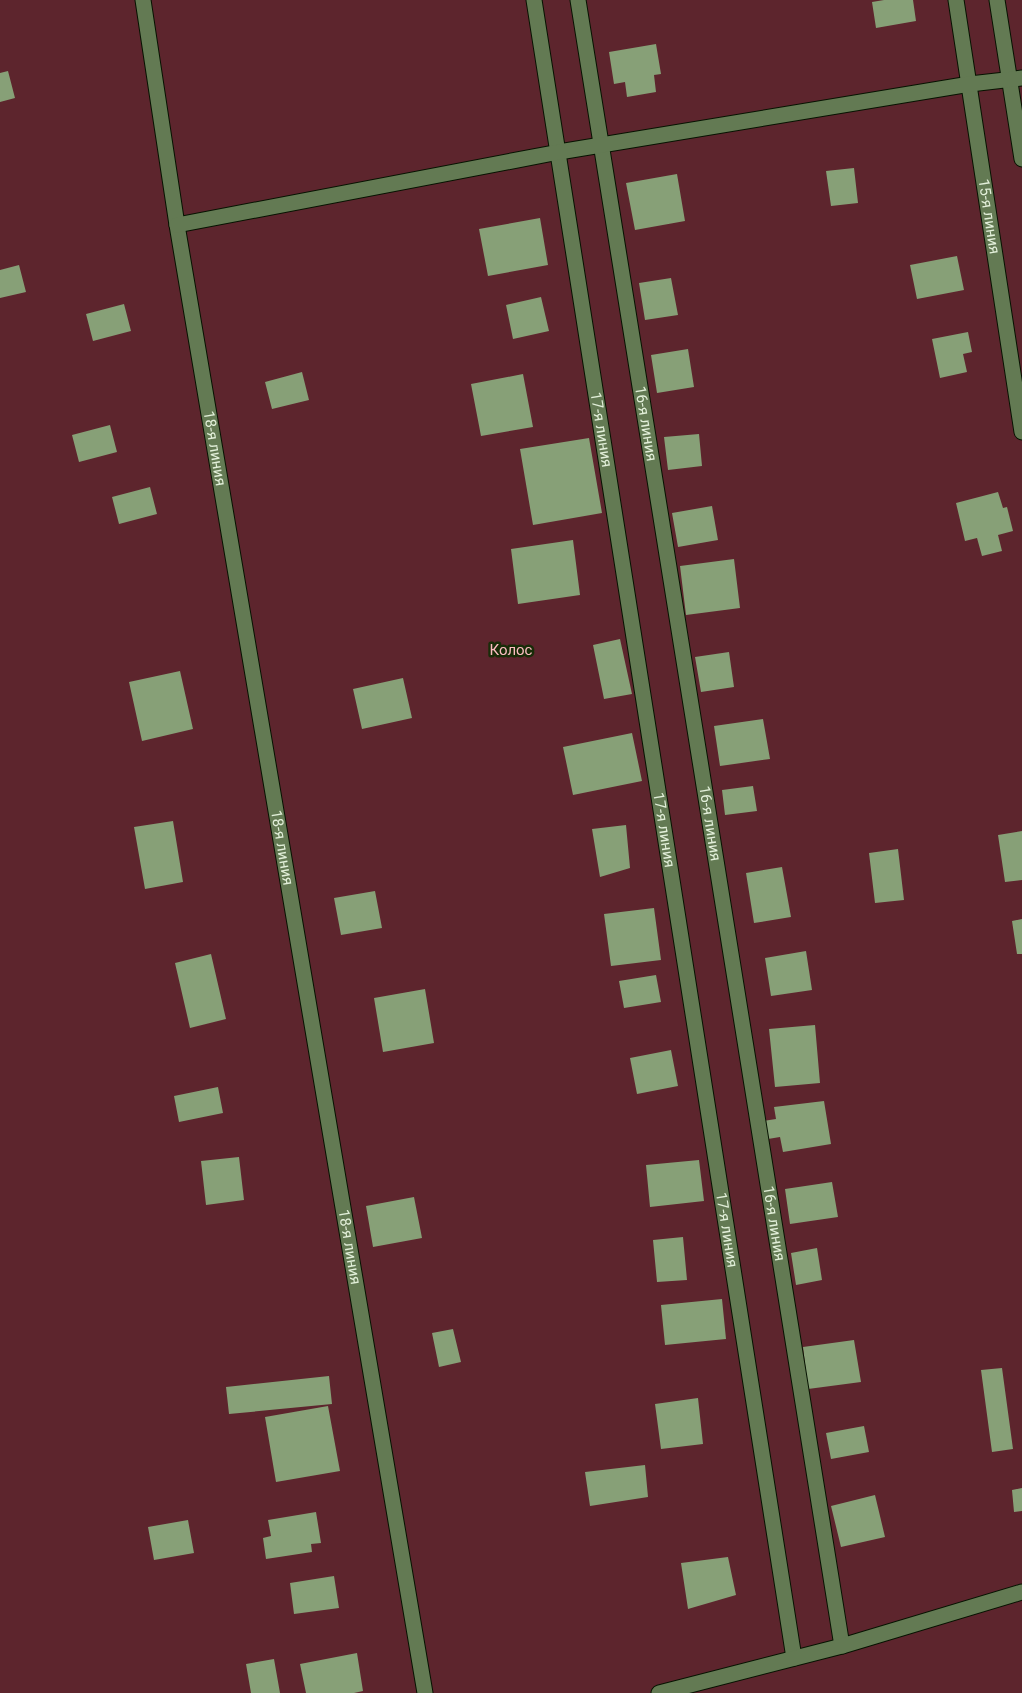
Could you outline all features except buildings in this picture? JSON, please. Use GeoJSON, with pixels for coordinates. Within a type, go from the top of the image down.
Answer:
{"type":"FeatureCollection","features":[{"type":"Feature","properties":{"kind":"street","name":"18-я линия"},"geometry":{"type":"LineString","coordinates":[[143,0],[177,225],[424,1693]]}},
{"type":"Feature","properties":{"kind":"street","name":"17-я линия"},"geometry":{"type":"LineString","coordinates":[[534,0],[794,1658]]}},
{"type":"Feature","properties":{"kind":"street","name":"16-я линия"},"geometry":{"type":"LineString","coordinates":[[578,0],[842,1646]]}},
{"type":"Feature","properties":{"kind":"street","name":"15-я линия"},"geometry":{"type":"LineString","coordinates":[[956,0],[1022,432]]}},
{"type":"Feature","properties":{"kind":"street"},"geometry":{"type":"LineString","coordinates":[[997,0],[1016,79],[1022,159]]}},
{"type":"Feature","properties":{"kind":"street"},"geometry":{"type":"LineString","coordinates":[[177,225],[559,152],[970,84],[1016,79]]}},
{"type":"Feature","properties":{"kind":"street"},"geometry":{"type":"LineString","coordinates":[[659,1693],[842,1646],[1022,1592]]}},
{"type":"Feature","properties":{"kind":"green space","name":"Колос"},"geometry":{"type":"Polygon","coordinates":[[[0,0],[1022,0],[1022,1693],[0,1693],[0,0]]]}}]}
